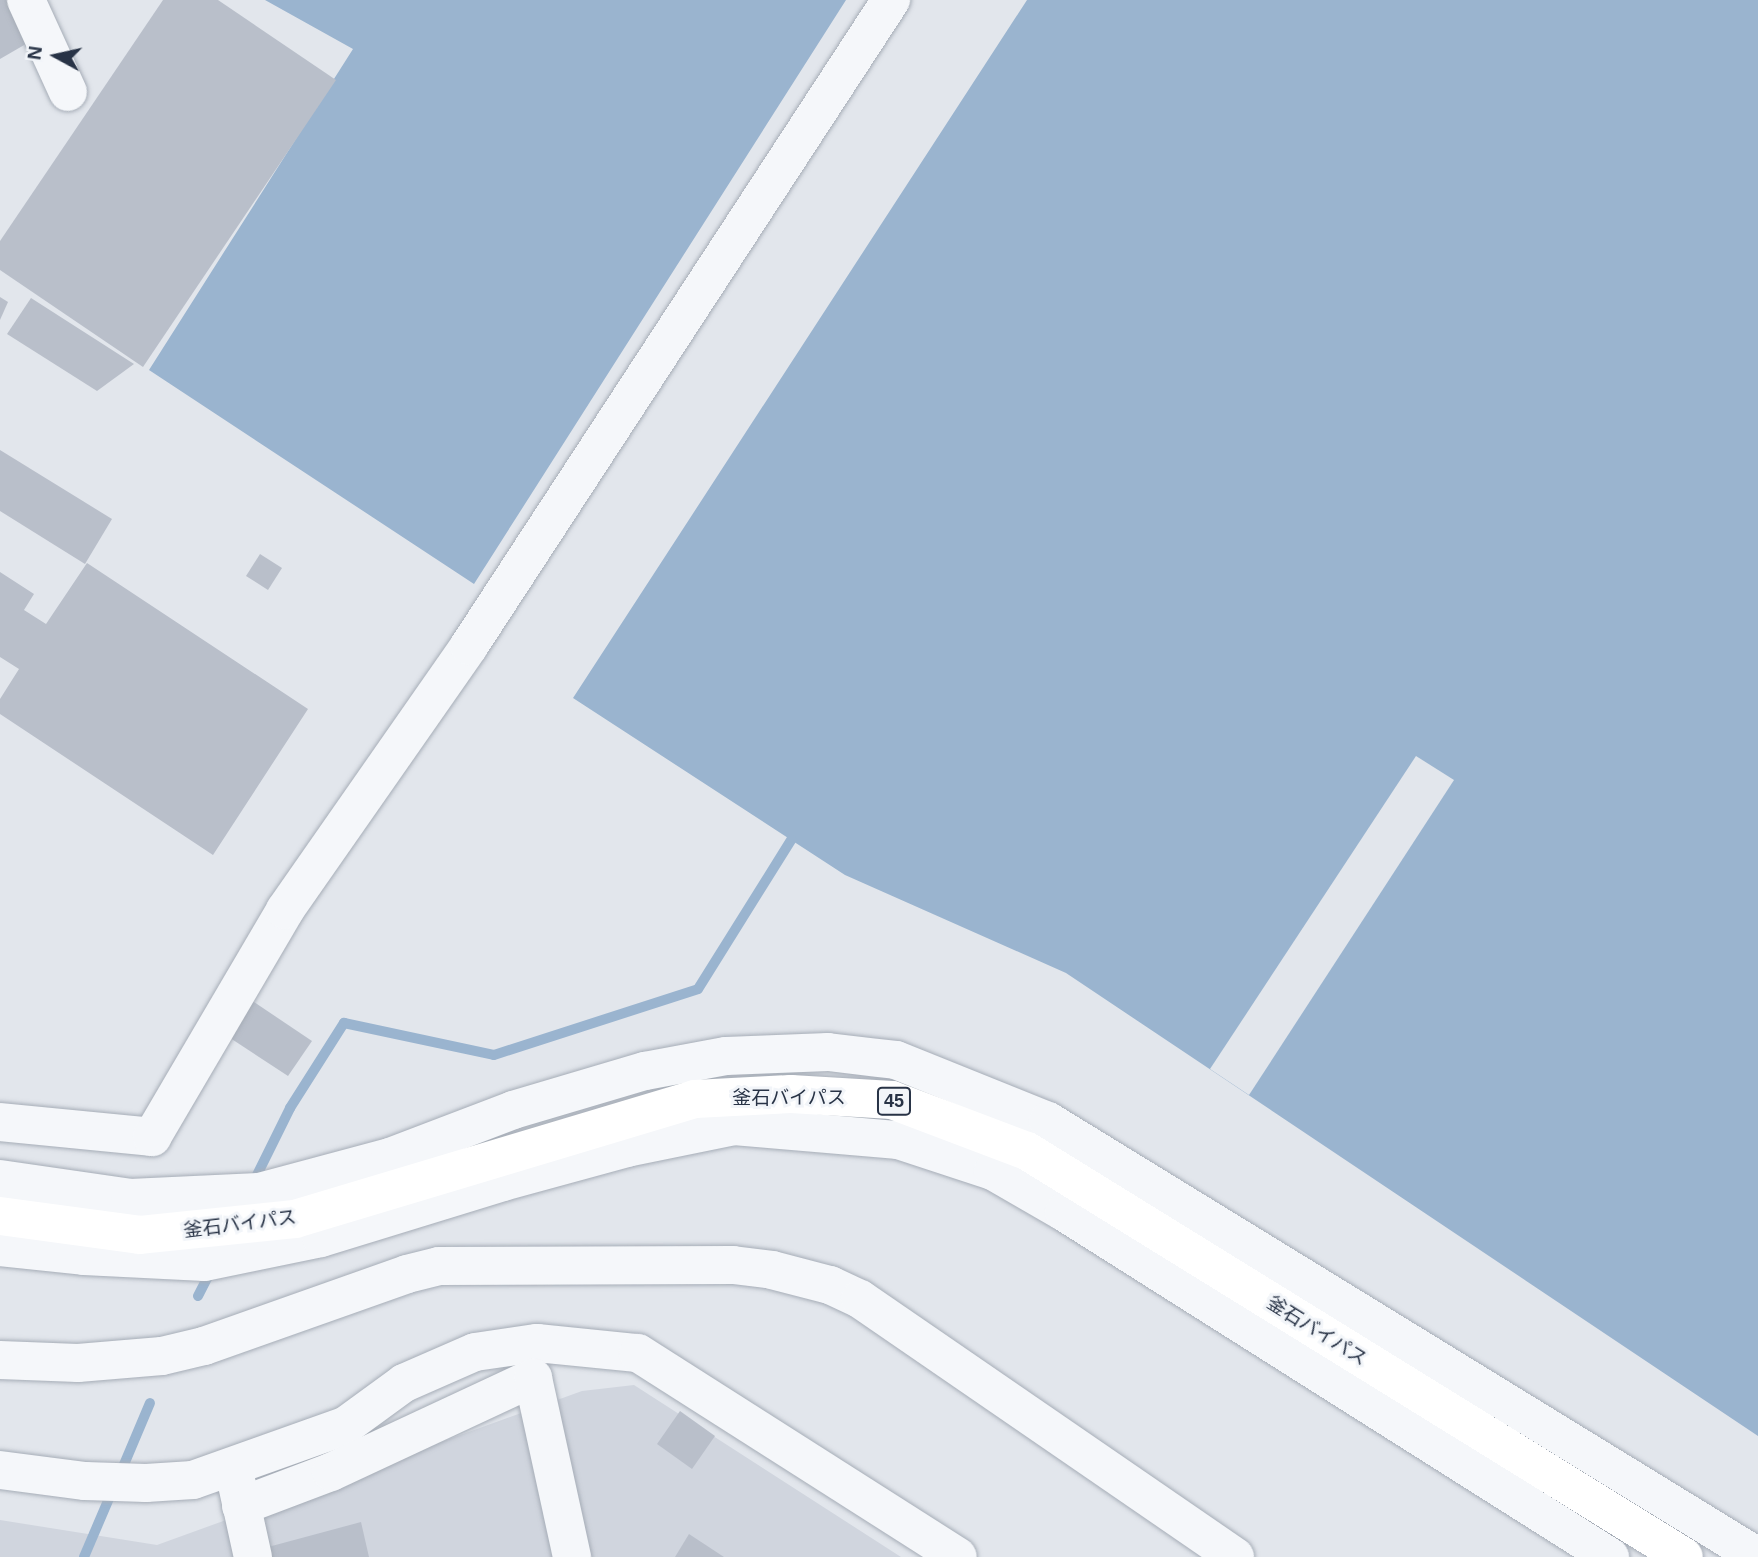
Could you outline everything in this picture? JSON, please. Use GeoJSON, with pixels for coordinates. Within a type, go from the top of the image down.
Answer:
{"type":"FeatureCollection","features":[{"type":"Feature","properties":{"kind":"highway","name":"釜石バイパス"},"geometry":{"type":"LineString","coordinates":[[0,1216],[140,1235],[295,1219],[695,1099],[791,1094],[892,1100],[1027,1151],[1684,1557]]}},
{"type":"Feature","properties":{"kind":"street"},"geometry":{"type":"LineString","coordinates":[[26,0],[68,92]]}},
{"type":"Feature","properties":{"kind":"street"},"geometry":{"type":"LineString","coordinates":[[0,1122],[152,1137],[285,910],[476,634],[891,0]]}},
{"type":"Feature","properties":{"kind":"street"},"geometry":{"type":"LineString","coordinates":[[0,1180],[130,1198],[259,1192],[390,1157],[513,1110],[645,1071],[726,1056],[828,1052],[896,1060],[1048,1121],[1758,1557]]}},
{"type":"Feature","properties":{"kind":"street"},"geometry":{"type":"LineString","coordinates":[[0,1247],[84,1256],[205,1262],[321,1238],[503,1182],[627,1148],[734,1126],[898,1140],[993,1171],[1052,1205],[1610,1557]]}},
{"type":"Feature","properties":{"kind":"street"},"geometry":{"type":"LineString","coordinates":[[0,1360],[78,1363],[162,1356],[204,1346],[407,1274],[439,1266],[569,1268],[733,1265],[830,1285],[860,1299],[1235,1557]]}},
{"type":"Feature","properties":{"kind":"street"},"geometry":{"type":"LineString","coordinates":[[0,1470],[85,1481],[146,1483],[192,1480],[233,1468],[345,1426],[404,1383],[475,1352],[537,1343],[638,1353],[958,1557]]}},
{"type":"Feature","properties":{"kind":"street"},"geometry":{"type":"LineString","coordinates":[[242,1506],[331,1472],[533,1378],[572,1557]]}},
{"type":"Feature","properties":{"kind":"street"},"geometry":{"type":"LineString","coordinates":[[233,1468],[253,1557]]}},
{"type":"Feature","properties":{"kind":"shaded area"},"geometry":{"type":"Polygon","coordinates":[[[634,1385],[901,1557],[0,1557],[0,1520],[157,1545],[582,1391],[634,1385]]]}},
{"type":"Feature","properties":{"kind":"water"},"geometry":{"type":"Polygon","coordinates":[[[265,0],[846,0],[474,584],[149,370],[353,49],[265,0]]]}},
{"type":"Feature","properties":{"kind":"water"},"geometry":{"type":"Polygon","coordinates":[[[1027,0],[1758,0],[1758,1436],[1066,973],[845,875],[573,698],[1027,0]]]}},
{"type":"Feature","properties":{"kind":"pier"},"geometry":{"type":"Polygon","coordinates":[[[1416,756],[1454,780],[1249,1095],[1210,1069],[1416,756]]]}},
{"type":"Feature","properties":{"kind":"building"},"geometry":{"type":"Polygon","coordinates":[[[0,0],[17,0],[38,37],[0,59],[0,0]]]}},
{"type":"Feature","properties":{"kind":"building"},"geometry":{"type":"Polygon","coordinates":[[[163,0],[218,0],[336,80],[143,367],[0,270],[0,241],[163,0]]]}},
{"type":"Feature","properties":{"kind":"building"},"geometry":{"type":"Polygon","coordinates":[[[0,297],[8,302],[0,320],[0,297]]]}},
{"type":"Feature","properties":{"kind":"building"},"geometry":{"type":"Polygon","coordinates":[[[31,298],[134,364],[97,391],[7,334],[31,298]]]}},
{"type":"Feature","properties":{"kind":"building"},"geometry":{"type":"Polygon","coordinates":[[[0,450],[112,519],[85,564],[0,511],[0,450]]]}},
{"type":"Feature","properties":{"kind":"building"},"geometry":{"type":"Polygon","coordinates":[[[260,554],[282,568],[268,590],[246,576],[260,554]]]}},
{"type":"Feature","properties":{"kind":"building"},"geometry":{"type":"Polygon","coordinates":[[[87,563],[308,709],[213,855],[0,714],[0,699],[19,669],[0,657],[0,572],[34,594],[24,610],[46,624],[87,563]]]}},
{"type":"Feature","properties":{"kind":"building"},"geometry":{"type":"Polygon","coordinates":[[[245,996],[312,1041],[288,1076],[221,1032],[245,996]]]}},
{"type":"Feature","properties":{"kind":"building"},"geometry":{"type":"Polygon","coordinates":[[[680,1411],[715,1436],[692,1469],[657,1444],[680,1411]]]}},
{"type":"Feature","properties":{"kind":"building"},"geometry":{"type":"Polygon","coordinates":[[[361,1522],[369,1557],[259,1557],[257,1550],[361,1522]]]}},
{"type":"Feature","properties":{"kind":"building"},"geometry":{"type":"Polygon","coordinates":[[[689,1534],[724,1557],[675,1557],[689,1534]]]}},
{"type":"Feature","properties":{"kind":"waterway"},"geometry":{"type":"LineString","coordinates":[[253,1183],[290,1108],[344,1023],[494,1055],[698,989],[791,840]]}},
{"type":"Feature","properties":{"kind":"waterway"},"geometry":{"type":"LineString","coordinates":[[198,1296],[211,1270]]}},
{"type":"Feature","properties":{"kind":"waterway"},"geometry":{"type":"LineString","coordinates":[[120,1474],[150,1403]]}},
{"type":"Feature","properties":{"kind":"waterway"},"geometry":{"type":"LineString","coordinates":[[84,1557],[113,1489]]}}]}
